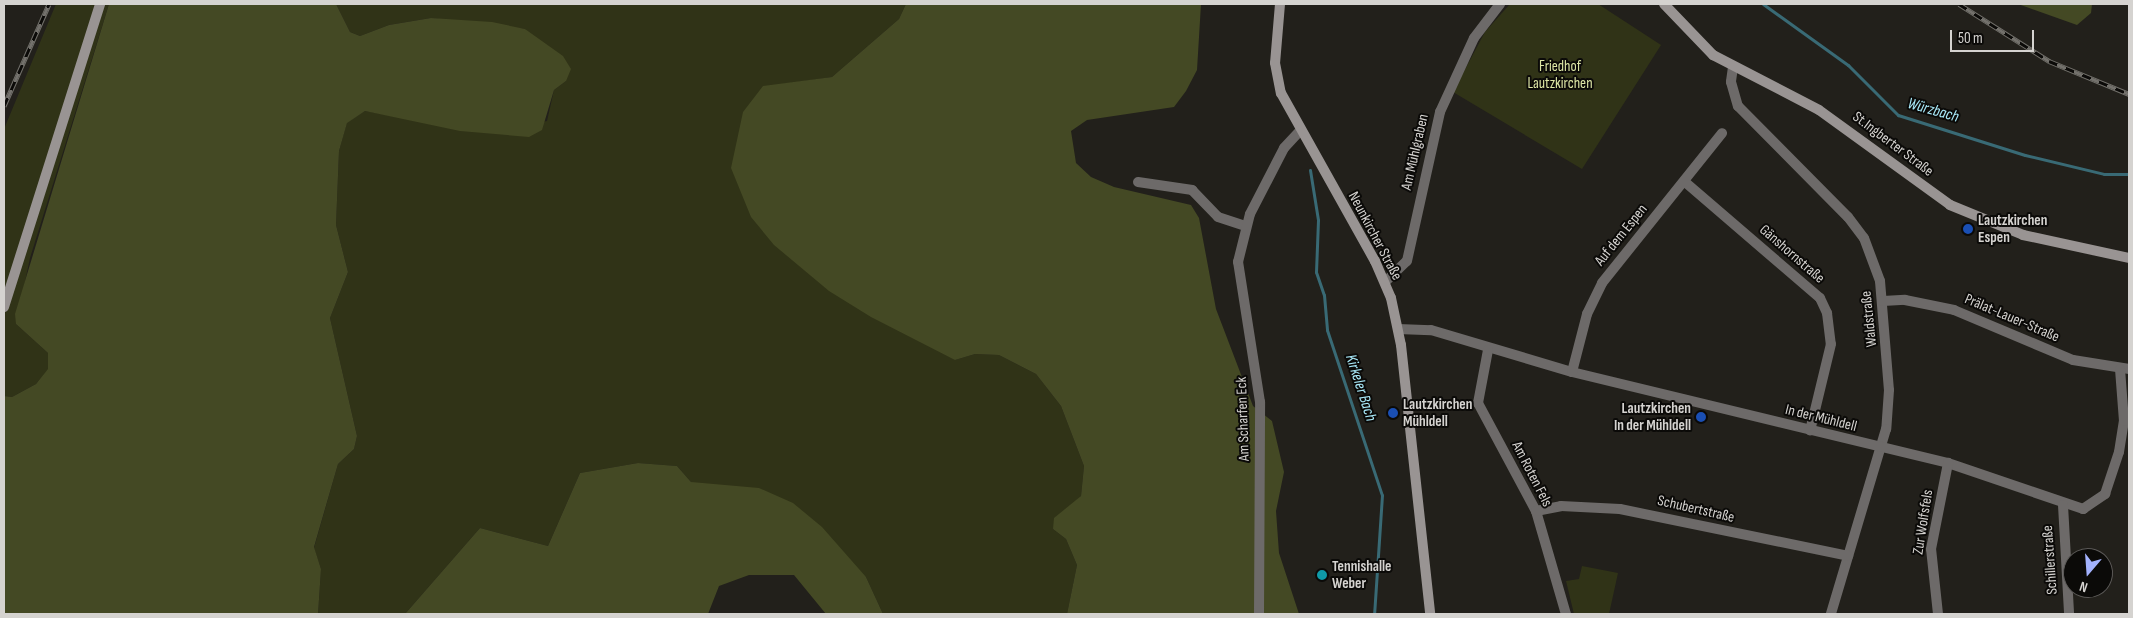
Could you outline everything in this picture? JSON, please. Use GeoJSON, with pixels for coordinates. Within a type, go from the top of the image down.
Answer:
{"type":"FeatureCollection","features":[{"type":"Feature","properties":{"kind":"main road"},"geometry":{"type":"LineString","coordinates":[[4,307],[100,4]]}},
{"type":"Feature","properties":{"kind":"main road","name":"Neunkircher Straße"},"geometry":{"type":"LineString","coordinates":[[1280,4],[1277,80],[1300,131],[1385,282],[1398,330],[1430,614]]}},
{"type":"Feature","properties":{"kind":"main road","name":"St.Ingberter Straße"},"geometry":{"type":"LineString","coordinates":[[1664,4],[1699,44],[1733,67],[1819,110],[1924,187],[1973,217],[2060,246],[2129,258]]}},
{"type":"Feature","properties":{"kind":"street","name":"Am Mühlgraben"},"geometry":{"type":"LineString","coordinates":[[1385,282],[1407,261],[1440,112],[1474,38],[1500,4]]}},
{"type":"Feature","properties":{"kind":"street","name":"Waldstraße"},"geometry":{"type":"LineString","coordinates":[[1733,67],[1731,82],[1738,106],[1832,199],[1864,238],[1874,260],[1883,301],[1889,390],[1882,448],[1831,614]]}},
{"type":"Feature","properties":{"kind":"street","name":"Am Scharfen Eck"},"geometry":{"type":"LineString","coordinates":[[1259,614],[1260,402],[1238,278],[1246,226],[1284,148],[1300,131]]}},
{"type":"Feature","properties":{"kind":"street","name":"Auf dem Espen"},"geometry":{"type":"LineString","coordinates":[[1572,372],[1588,314],[1602,283],[1685,182],[1722,133]]}},
{"type":"Feature","properties":{"kind":"street"},"geometry":{"type":"LineString","coordinates":[[1138,182],[1192,190],[1218,217],[1246,226]]}},
{"type":"Feature","properties":{"kind":"street","name":"Gänshornstraße"},"geometry":{"type":"LineString","coordinates":[[1685,182],[1820,298],[1827,313],[1831,344],[1810,431]]}},
{"type":"Feature","properties":{"kind":"street","name":"Prälat-Lauer-Straße"},"geometry":{"type":"LineString","coordinates":[[1883,301],[1905,300],[1954,310],[2073,360],[2125,369]]}},
{"type":"Feature","properties":{"kind":"street","name":"In der Mühldell"},"geometry":{"type":"LineString","coordinates":[[1398,330],[1430,330],[1488,350],[1572,372],[1948,464],[2063,505],[2083,509],[2105,494],[2123,436],[2125,369]]}},
{"type":"Feature","properties":{"kind":"street","name":"Am Roten Fels"},"geometry":{"type":"LineString","coordinates":[[1488,350],[1478,403],[1536,511],[1566,614]]}},
{"type":"Feature","properties":{"kind":"street","name":"Zur Wolfsfels"},"geometry":{"type":"LineString","coordinates":[[1938,614],[1932,549],[1948,464]]}},
{"type":"Feature","properties":{"kind":"street","name":"Schillerstraße"},"geometry":{"type":"LineString","coordinates":[[2063,505],[2069,614]]}},
{"type":"Feature","properties":{"kind":"street","name":"Schubertstraße"},"geometry":{"type":"LineString","coordinates":[[1536,511],[1562,506],[1620,509],[1848,556]]}},
{"type":"Feature","properties":{"kind":"green space"},"geometry":{"type":"Polygon","coordinates":[[[56,4],[109,4],[30,258],[16,324],[48,353],[48,370],[36,384],[12,397],[4,396],[4,129],[56,4]]]}},
{"type":"Feature","properties":{"kind":"green space"},"geometry":{"type":"Polygon","coordinates":[[[109,4],[336,4],[350,32],[360,36],[389,25],[431,18],[492,22],[525,29],[563,56],[571,69],[566,81],[554,90],[542,130],[529,137],[460,131],[365,111],[347,123],[339,151],[336,225],[348,272],[330,318],[357,436],[354,449],[338,464],[314,547],[321,569],[318,614],[4,614],[4,396],[12,397],[36,384],[48,369],[48,353],[16,324],[15,314],[109,4]]]}},
{"type":"Feature","properties":{"kind":"green space"},"geometry":{"type":"Polygon","coordinates":[[[336,4],[906,4],[899,19],[832,77],[763,87],[955,360],[975,354],[999,355],[1036,374],[1061,406],[1084,466],[1081,496],[1053,529],[1066,539],[1077,565],[1067,614],[883,614],[866,577],[691,482],[677,466],[638,463],[580,473],[548,546],[480,528],[405,614],[318,614],[321,569],[314,548],[338,464],[354,449],[357,436],[330,318],[348,272],[336,225],[339,151],[347,122],[365,111],[489,133],[547,121],[554,90],[566,81],[525,29],[431,18],[389,25],[360,36],[350,32],[336,4]]]}},
{"type":"Feature","properties":{"kind":"green space"},"geometry":{"type":"Polygon","coordinates":[[[906,4],[1201,4],[1197,70],[1186,91],[1174,107],[1087,120],[1071,131],[1076,163],[1091,177],[1114,187],[1191,205],[1199,218],[1216,309],[1253,406],[1272,421],[1284,472],[1276,511],[1279,553],[1299,614],[1067,614],[1077,565],[1066,539],[1053,529],[1054,518],[1081,496],[1084,466],[1061,406],[1036,374],[999,355],[975,354],[955,360],[871,317],[829,291],[774,245],[751,217],[731,168],[743,112],[763,86],[832,77],[899,19],[906,4]]]}},
{"type":"Feature","properties":{"kind":"green space","name":"Friedhof Lautzkirchen"},"geometry":{"type":"Polygon","coordinates":[[[1510,4],[1598,4],[1661,45],[1582,169],[1453,92],[1485,32],[1510,4]]]}},
{"type":"Feature","properties":{"kind":"green space"},"geometry":{"type":"Polygon","coordinates":[[[2018,4],[2092,4],[2091,13],[2077,25],[2018,4]]]}},
{"type":"Feature","properties":{"kind":"green space"},"geometry":{"type":"Polygon","coordinates":[[[638,463],[677,466],[691,482],[759,488],[793,503],[822,527],[866,577],[883,614],[826,614],[794,575],[749,575],[719,586],[708,614],[405,614],[480,528],[548,546],[580,473],[638,463]]]}},
{"type":"Feature","properties":{"kind":"green space"},"geometry":{"type":"Polygon","coordinates":[[[1582,566],[1618,573],[1609,614],[1574,614],[1566,581],[1579,579],[1582,566]]]}},
{"type":"Feature","properties":{"kind":"waterway","name":"Würzbach"},"geometry":{"type":"LineString","coordinates":[[1763,4],[1848,65],[1898,115],[2025,155],[2104,174],[2129,174]]}},
{"type":"Feature","properties":{"kind":"waterway","name":"Kirkeler Bach"},"geometry":{"type":"LineString","coordinates":[[1310,170],[1318,220],[1316,272],[1324,295],[1327,330],[1382,495],[1374,614]]}},
{"type":"Feature","properties":{"kind":"railway"},"geometry":{"type":"LineString","coordinates":[[4,106],[49,4]]}},
{"type":"Feature","properties":{"kind":"railway"},"geometry":{"type":"LineString","coordinates":[[1959,4],[2049,61],[2129,94]]}},
{"type":"Feature","properties":{"kind":"place","name":"Lautzkirchen Espen"},"geometry":{"type":"Point","coordinates":[1968,229]}},
{"type":"Feature","properties":{"kind":"place","name":"Lautzkirchen Mühldell"},"geometry":{"type":"Point","coordinates":[1393,413]}},
{"type":"Feature","properties":{"kind":"place","name":"Lautzkirchen In der Mühldell"},"geometry":{"type":"Point","coordinates":[1701,417]}},
{"type":"Feature","properties":{"kind":"place","name":"Tennishalle Weber"},"geometry":{"type":"Point","coordinates":[1322,575]}}]}
